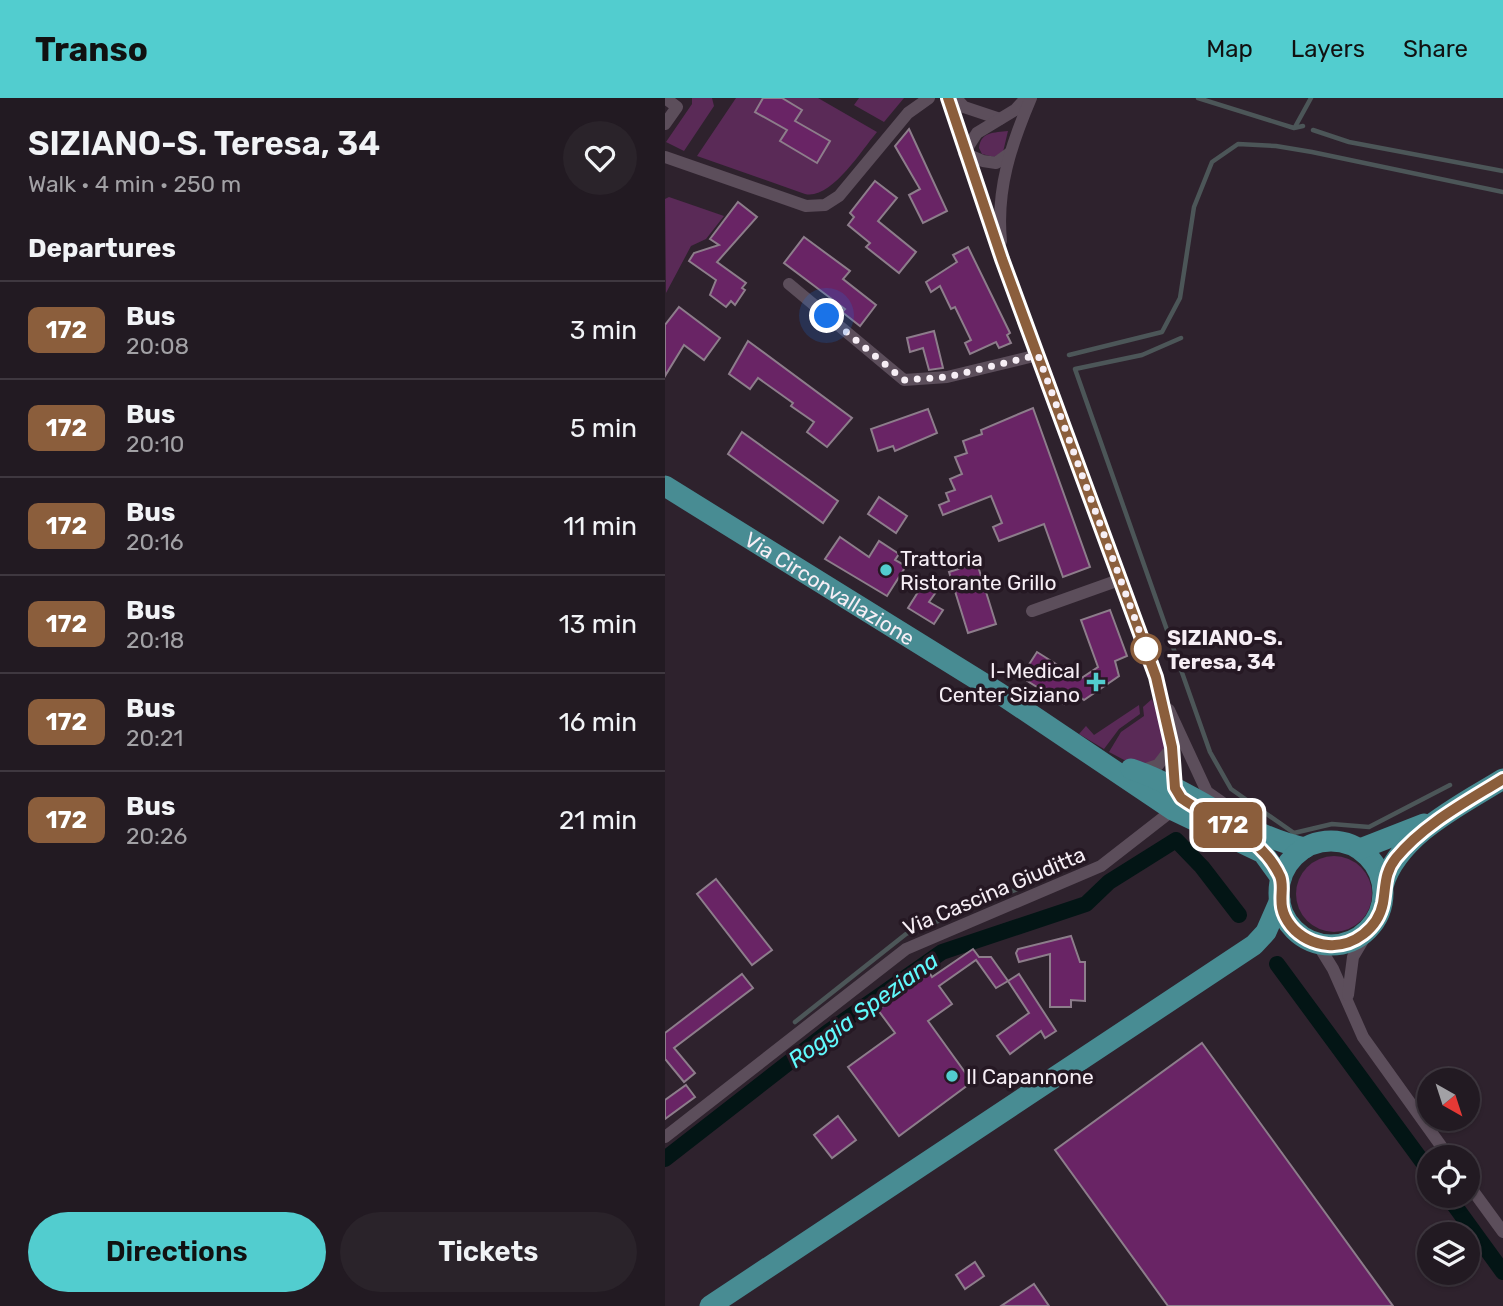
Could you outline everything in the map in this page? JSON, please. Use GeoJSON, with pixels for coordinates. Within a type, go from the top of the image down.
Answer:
{"type":"FeatureCollection","features":[{"type":"Feature","properties":{"kind":"main road","name":"Via Circonvallazione"},"geometry":{"type":"LineString","coordinates":[[665,486],[1102,760]]}},
{"type":"Feature","properties":{"kind":"main road"},"geometry":{"type":"LineString","coordinates":[[1102,760],[1137,771],[1175,788],[1265,844],[1280,889],[1283,914],[1310,940]]}},
{"type":"Feature","properties":{"kind":"main road"},"geometry":{"type":"LineString","coordinates":[[1102,760],[1173,810],[1265,844],[1305,848],[1332,841],[1360,849],[1376,865],[1383,886],[1383,902],[1369,930],[1345,944],[1281,936],[1254,945]]}},
{"type":"Feature","properties":{"kind":"main road"},"geometry":{"type":"LineString","coordinates":[[1383,886],[1395,859],[1442,817],[1503,779]]}},
{"type":"Feature","properties":{"kind":"main road"},"geometry":{"type":"LineString","coordinates":[[1360,849],[1442,817]]}},
{"type":"Feature","properties":{"kind":"main road"},"geometry":{"type":"LineString","coordinates":[[710,1306],[1254,945],[1266,932],[1287,866],[1305,848]]}},
{"type":"Feature","properties":{"kind":"street"},"geometry":{"type":"LineString","coordinates":[[665,98],[677,107],[665,124]]}},
{"type":"Feature","properties":{"kind":"street"},"geometry":{"type":"LineString","coordinates":[[665,157],[806,206],[819,206],[839,196],[908,113],[929,98]]}},
{"type":"Feature","properties":{"kind":"street"},"geometry":{"type":"LineString","coordinates":[[948,98],[964,153],[1160,690],[1207,792],[1258,826],[1265,844]]}},
{"type":"Feature","properties":{"kind":"street"},"geometry":{"type":"LineString","coordinates":[[956,98],[964,107],[1000,119]]}},
{"type":"Feature","properties":{"kind":"street"},"geometry":{"type":"LineString","coordinates":[[964,153],[977,133],[1028,98]]}},
{"type":"Feature","properties":{"kind":"street"},"geometry":{"type":"LineString","coordinates":[[1002,259],[998,215],[1003,172],[1028,98]]}},
{"type":"Feature","properties":{"kind":"street"},"geometry":{"type":"LineString","coordinates":[[964,153],[996,163],[1010,153]]}},
{"type":"Feature","properties":{"kind":"street"},"geometry":{"type":"LineString","coordinates":[[789,284],[904,380],[947,377],[1038,355]]}},
{"type":"Feature","properties":{"kind":"street"},"geometry":{"type":"LineString","coordinates":[[1032,611],[1119,580]]}},
{"type":"Feature","properties":{"kind":"street"},"geometry":{"type":"LineString","coordinates":[[1160,690],[1172,747],[1175,788]]}},
{"type":"Feature","properties":{"kind":"street"},"geometry":{"type":"LineString","coordinates":[[1137,771],[1158,765],[1172,747]]}},
{"type":"Feature","properties":{"kind":"street","name":"Via Cascina Giuditta"},"geometry":{"type":"LineString","coordinates":[[665,1137],[907,949],[1101,866],[1173,810]]}},
{"type":"Feature","properties":{"kind":"street"},"geometry":{"type":"LineString","coordinates":[[1347,999],[1353,957],[1369,930]]}},
{"type":"Feature","properties":{"kind":"street"},"geometry":{"type":"LineString","coordinates":[[1310,940],[1347,999],[1363,1037],[1440,1145]]}},
{"type":"Feature","properties":{"kind":"street"},"geometry":{"type":"LineString","coordinates":[[1480,1200],[1503,1232]]}},
{"type":"Feature","properties":{"kind":"shaded area"},"geometry":{"type":"Polygon","coordinates":[[[692,98],[712,98],[714,106],[684,151],[666,142],[692,104],[692,98]]]}},
{"type":"Feature","properties":{"kind":"shaded area"},"geometry":{"type":"Polygon","coordinates":[[[736,98],[818,98],[877,132],[835,182],[815,194],[805,194],[697,156],[736,98]]]}},
{"type":"Feature","properties":{"kind":"shaded area"},"geometry":{"type":"Polygon","coordinates":[[[859,98],[904,98],[884,122],[854,105],[859,98]]]}},
{"type":"Feature","properties":{"kind":"shaded area"},"geometry":{"type":"Polygon","coordinates":[[[1008,131],[1003,152],[994,157],[982,154],[979,148],[982,138],[1008,131]]]}},
{"type":"Feature","properties":{"kind":"shaded area"},"geometry":{"type":"Polygon","coordinates":[[[669,197],[724,216],[706,239],[691,246],[666,293],[665,199],[669,197]]]}},
{"type":"Feature","properties":{"kind":"shaded area"},"geometry":{"type":"Polygon","coordinates":[[[1152,699],[1164,735],[1164,751],[1150,765],[1128,762],[1109,752],[1121,732],[1144,716],[1143,707],[1152,699]]]}},
{"type":"Feature","properties":{"kind":"shaded area"},"geometry":{"type":"Polygon","coordinates":[[[1139,705],[1140,714],[1119,729],[1104,749],[1079,734],[1086,726],[1094,735],[1139,705]]]}},
{"type":"Feature","properties":{"kind":"shaded area"},"geometry":{"type":"Polygon","coordinates":[[[1334,856],[1348,859],[1361,867],[1369,880],[1372,894],[1369,908],[1361,921],[1348,929],[1334,932],[1320,929],[1307,921],[1299,908],[1296,894],[1299,880],[1307,867],[1320,859],[1334,856]]]}},
{"type":"Feature","properties":{"kind":"building"},"geometry":{"type":"Polygon","coordinates":[[[763,98],[782,98],[802,110],[795,121],[830,141],[817,163],[780,141],[787,130],[755,112],[763,98]]]}},
{"type":"Feature","properties":{"kind":"building"},"geometry":{"type":"Polygon","coordinates":[[[909,129],[947,211],[923,223],[909,195],[920,189],[895,146],[909,129]]]}},
{"type":"Feature","properties":{"kind":"building"},"geometry":{"type":"Polygon","coordinates":[[[875,181],[897,198],[878,221],[916,252],[899,273],[866,247],[870,243],[848,225],[854,217],[850,213],[875,181]]]}},
{"type":"Feature","properties":{"kind":"building"},"geometry":{"type":"Polygon","coordinates":[[[738,202],[757,217],[717,262],[746,283],[742,288],[745,290],[735,305],[731,301],[726,307],[710,295],[716,280],[689,261],[694,253],[719,245],[710,239],[738,202]]]}},
{"type":"Feature","properties":{"kind":"building"},"geometry":{"type":"Polygon","coordinates":[[[804,237],[850,271],[843,279],[876,305],[860,326],[842,312],[845,309],[784,263],[804,237]]]}},
{"type":"Feature","properties":{"kind":"building"},"geometry":{"type":"Polygon","coordinates":[[[968,247],[1010,333],[1007,335],[1011,343],[999,348],[996,342],[970,354],[965,343],[971,340],[955,307],[951,309],[940,286],[931,292],[926,282],[957,262],[953,255],[968,247]]]}},
{"type":"Feature","properties":{"kind":"building"},"geometry":{"type":"Polygon","coordinates":[[[679,307],[720,338],[704,360],[684,345],[665,376],[665,325],[679,307]]]}},
{"type":"Feature","properties":{"kind":"building"},"geometry":{"type":"Polygon","coordinates":[[[934,331],[943,368],[929,370],[923,348],[910,352],[907,338],[934,331]]]}},
{"type":"Feature","properties":{"kind":"building"},"geometry":{"type":"Polygon","coordinates":[[[748,341],[852,418],[827,447],[807,432],[814,422],[791,406],[793,403],[758,378],[750,389],[729,374],[748,341]]]}},
{"type":"Feature","properties":{"kind":"building"},"geometry":{"type":"Polygon","coordinates":[[[1033,408],[1090,567],[1063,577],[1044,524],[999,541],[993,527],[1002,523],[991,496],[943,515],[939,505],[949,501],[946,493],[955,490],[950,479],[962,474],[955,457],[967,453],[963,441],[982,434],[981,430],[1033,408]]]}},
{"type":"Feature","properties":{"kind":"building"},"geometry":{"type":"Polygon","coordinates":[[[928,409],[937,433],[895,451],[893,446],[878,451],[871,429],[928,409]]]}},
{"type":"Feature","properties":{"kind":"building"},"geometry":{"type":"Polygon","coordinates":[[[742,432],[838,501],[823,523],[728,454],[742,432]]]}},
{"type":"Feature","properties":{"kind":"building"},"geometry":{"type":"Polygon","coordinates":[[[879,497],[907,516],[896,533],[868,514],[879,497]]]}},
{"type":"Feature","properties":{"kind":"building"},"geometry":{"type":"Polygon","coordinates":[[[840,537],[869,557],[879,541],[899,554],[895,560],[906,566],[887,596],[825,559],[840,537]]]}},
{"type":"Feature","properties":{"kind":"building"},"geometry":{"type":"Polygon","coordinates":[[[977,563],[996,624],[968,633],[949,572],[977,563]]]}},
{"type":"Feature","properties":{"kind":"building"},"geometry":{"type":"Polygon","coordinates":[[[923,584],[936,592],[929,602],[943,610],[934,624],[908,608],[923,584]]]}},
{"type":"Feature","properties":{"kind":"building"},"geometry":{"type":"Polygon","coordinates":[[[1110,610],[1127,656],[1115,661],[1119,676],[1084,700],[1072,691],[1064,704],[1021,677],[1037,652],[1080,679],[1098,667],[1081,620],[1110,610]]]}},
{"type":"Feature","properties":{"kind":"building"},"geometry":{"type":"Polygon","coordinates":[[[716,879],[772,950],[752,965],[697,894],[716,879]]]}},
{"type":"Feature","properties":{"kind":"building"},"geometry":{"type":"Polygon","coordinates":[[[1071,936],[1080,962],[1085,962],[1085,1001],[1071,1000],[1071,1007],[1050,1007],[1050,954],[1019,962],[1016,953],[1018,949],[1071,936]]]}},
{"type":"Feature","properties":{"kind":"building"},"geometry":{"type":"Polygon","coordinates":[[[973,949],[979,957],[991,957],[1008,981],[996,988],[976,960],[939,986],[952,1004],[928,1021],[972,1082],[899,1136],[848,1067],[895,1033],[878,1010],[929,972],[932,977],[973,949]]]}},
{"type":"Feature","properties":{"kind":"building"},"geometry":{"type":"Polygon","coordinates":[[[742,974],[753,988],[674,1048],[695,1073],[684,1082],[665,1059],[665,1033],[742,974]]]}},
{"type":"Feature","properties":{"kind":"building"},"geometry":{"type":"Polygon","coordinates":[[[1019,974],[1056,1031],[1045,1038],[1041,1031],[1010,1054],[997,1036],[1029,1013],[1008,981],[1019,974]]]}},
{"type":"Feature","properties":{"kind":"building"},"geometry":{"type":"Polygon","coordinates":[[[1202,1043],[1393,1306],[1168,1306],[1055,1150],[1202,1043]]]}},
{"type":"Feature","properties":{"kind":"building"},"geometry":{"type":"Polygon","coordinates":[[[686,1085],[695,1097],[665,1119],[665,1100],[686,1085]]]}},
{"type":"Feature","properties":{"kind":"building"},"geometry":{"type":"Polygon","coordinates":[[[838,1116],[856,1140],[832,1158],[814,1135],[838,1116]]]}},
{"type":"Feature","properties":{"kind":"building"},"geometry":{"type":"Polygon","coordinates":[[[975,1262],[984,1276],[965,1289],[956,1275],[975,1262]]]}},
{"type":"Feature","properties":{"kind":"building"},"geometry":{"type":"Polygon","coordinates":[[[1034,1284],[1049,1306],[1001,1306],[1034,1284]]]}},
{"type":"Feature","properties":{"kind":"waterway"},"geometry":{"type":"LineString","coordinates":[[1198,98],[1294,128],[1303,126]]}},
{"type":"Feature","properties":{"kind":"waterway"},"geometry":{"type":"LineString","coordinates":[[1295,127],[1311,98]]}},
{"type":"Feature","properties":{"kind":"waterway"},"geometry":{"type":"LineString","coordinates":[[1313,130],[1349,142],[1503,171]]}},
{"type":"Feature","properties":{"kind":"waterway"},"geometry":{"type":"LineString","coordinates":[[1069,355],[1162,332],[1180,298],[1194,207],[1212,162],[1238,144],[1312,152],[1503,192]]}},
{"type":"Feature","properties":{"kind":"waterway"},"geometry":{"type":"LineString","coordinates":[[1181,338],[1142,355],[1075,369],[1210,752],[1231,789],[1294,833],[1332,824],[1369,827],[1450,785]]}},
{"type":"Feature","properties":{"kind":"waterway","name":"Roggia Speziana"},"geometry":{"type":"LineString","coordinates":[[665,1159],[828,1032],[942,952],[1086,904],[1109,882],[1176,840],[1202,867],[1239,915]]}},
{"type":"Feature","properties":{"kind":"waterway"},"geometry":{"type":"LineString","coordinates":[[795,1022],[906,934],[1042,879]]}},
{"type":"Feature","properties":{"kind":"waterway","name":"Roggia Speziana"},"geometry":{"type":"LineString","coordinates":[[1277,964],[1417,1154]]}},
{"type":"Feature","properties":{"kind":"waterway","name":"Roggia Speziana"},"geometry":{"type":"LineString","coordinates":[[1456,1208],[1503,1272]]}},
{"type":"Feature","properties":{"kind":"bus line","name":"172"},"geometry":{"type":"LineString","coordinates":[[948,98],[964,153],[1002,259],[1156,677],[1172,747],[1175,788],[1181,798],[1256,842],[1281,878],[1280,900],[1283,914],[1291,926],[1302,936],[1317,943],[1331,945],[1345,944],[1369,930],[1378,917],[1383,902],[1383,886],[1387,873],[1395,859],[1408,846],[1442,817],[1503,779]]}},
{"type":"Feature","properties":{"kind":"place","name":"Trattoria Ristorante Grillo"},"geometry":{"type":"Point","coordinates":[886,570]}},
{"type":"Feature","properties":{"kind":"place","name":"SIZIANO-S. Teresa, 34"},"geometry":{"type":"Point","coordinates":[1146,649]}},
{"type":"Feature","properties":{"kind":"place","name":"I-Medical Center Siziano"},"geometry":{"type":"Point","coordinates":[1096,682]}},
{"type":"Feature","properties":{"kind":"place","name":"Il Capannone"},"geometry":{"type":"Point","coordinates":[952,1076]}},
{"type":"Feature","properties":{"kind":"route"},"geometry":{"type":"LineString","coordinates":[[827,316],[904,380],[947,377],[1038,355],[1111,560],[1146,649]]}}]}
